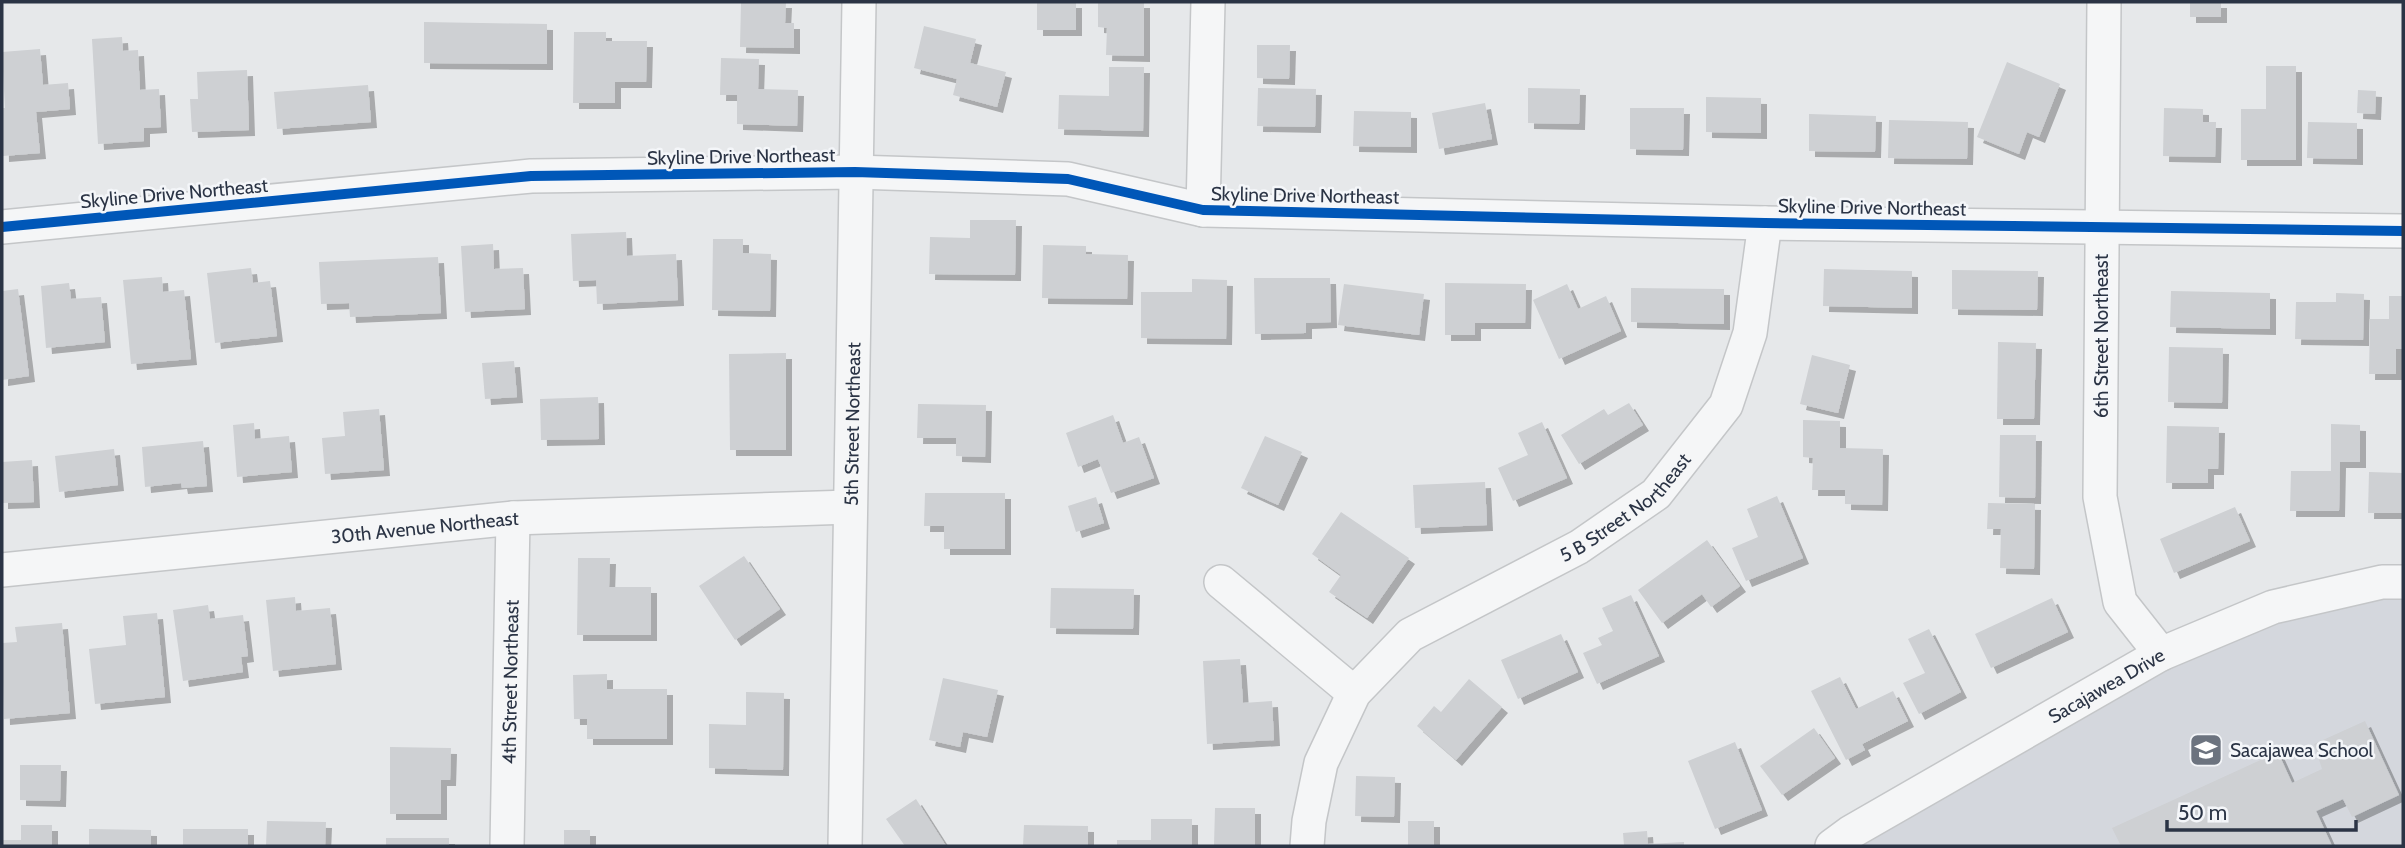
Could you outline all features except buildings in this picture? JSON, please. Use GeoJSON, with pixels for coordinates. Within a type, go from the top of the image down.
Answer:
{"type":"FeatureCollection","features":[{"type":"Feature","properties":{"kind":"street","name":"5th Street Northeast"},"geometry":{"type":"LineString","coordinates":[[845,846],[859,2]]}},
{"type":"Feature","properties":{"kind":"street"},"geometry":{"type":"LineString","coordinates":[[1203,210],[1208,2]]}},
{"type":"Feature","properties":{"kind":"street","name":"6th Street Northeast"},"geometry":{"type":"LineString","coordinates":[[2104,2],[2100,497],[2120,602],[2161,654]]}},
{"type":"Feature","properties":{"kind":"street","name":"Skyline Drive Northeast"},"geometry":{"type":"LineString","coordinates":[[2,227],[531,176],[855,172],[1068,179],[1203,210],[1765,223],[2403,231]]}},
{"type":"Feature","properties":{"kind":"street","name":"5 B Street Northeast"},"geometry":{"type":"LineString","coordinates":[[1307,846],[1309,821],[1321,763],[1354,693],[1410,635],[1579,547],[1656,494],[1726,405],[1750,333],[1765,223]]}},
{"type":"Feature","properties":{"kind":"street","name":"30th Avenue Northeast"},"geometry":{"type":"LineString","coordinates":[[2,570],[513,517],[850,507]]}},
{"type":"Feature","properties":{"kind":"street","name":"4th Street Northeast"},"geometry":{"type":"LineString","coordinates":[[507,846],[513,517]]}},
{"type":"Feature","properties":{"kind":"street"},"geometry":{"type":"LineString","coordinates":[[1221,582],[1354,693]]}},
{"type":"Feature","properties":{"kind":"street","name":"Sacajawea Drive"},"geometry":{"type":"LineString","coordinates":[[1832,846],[1851,832],[2161,654],[2273,607],[2382,582],[2403,582]]}},
{"type":"Feature","properties":{"kind":"shaded area","name":"Sacajawea School"},"geometry":{"type":"Polygon","coordinates":[[[2403,582],[2403,846],[1855,846],[2161,654],[2403,582]]]}},
{"type":"Feature","properties":{"kind":"cycle path"},"geometry":{"type":"LineString","coordinates":[[2,227],[531,176],[855,172],[1068,179],[1203,210],[1765,223],[2403,231]]}},
{"type":"Feature","properties":{"kind":"place","name":"Sacajawea School"},"geometry":{"type":"Point","coordinates":[2206,750]}}]}
